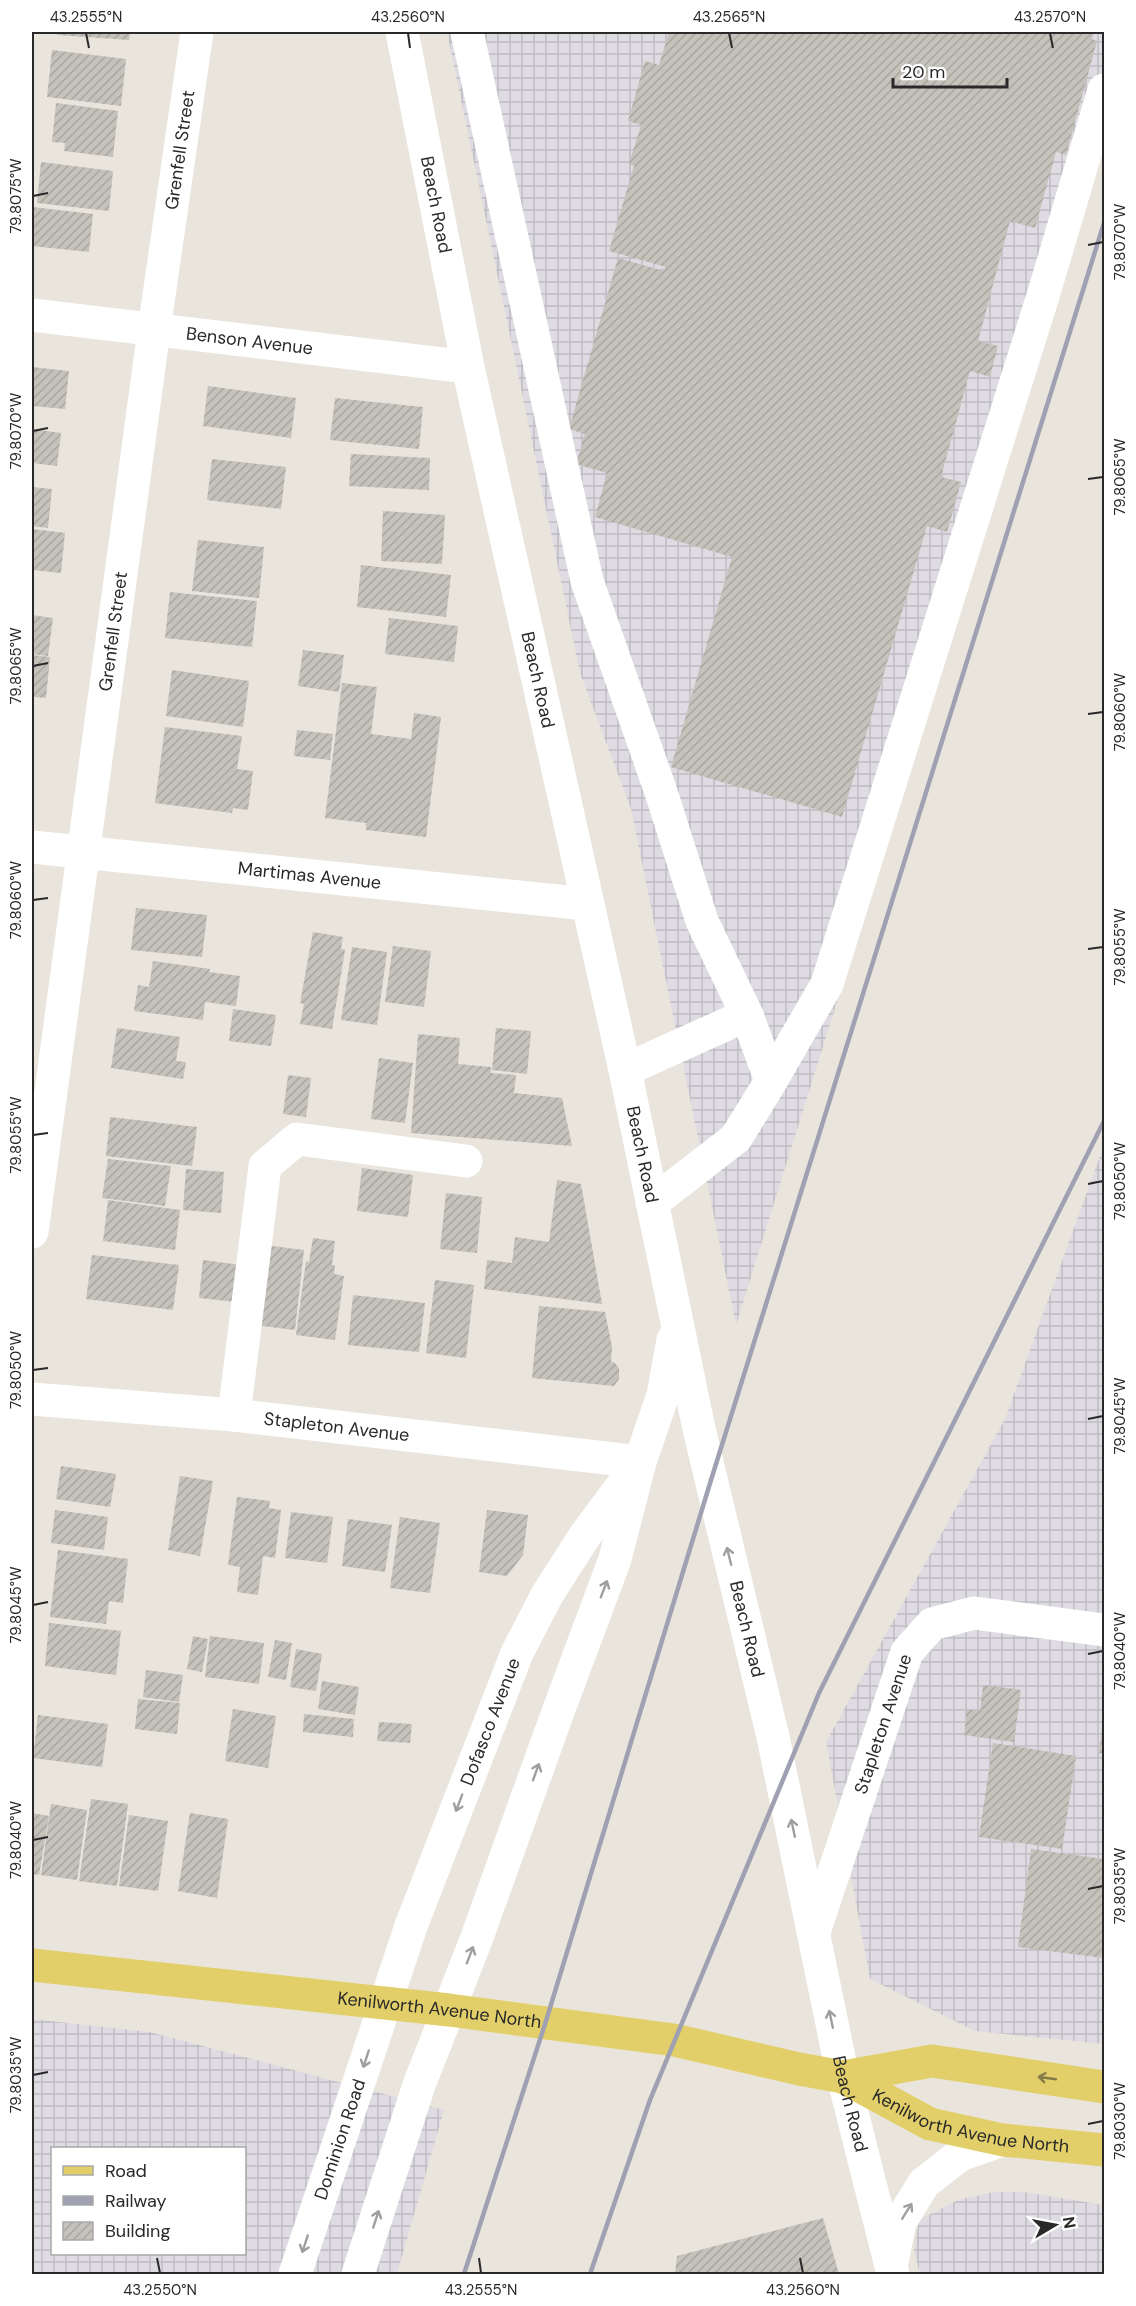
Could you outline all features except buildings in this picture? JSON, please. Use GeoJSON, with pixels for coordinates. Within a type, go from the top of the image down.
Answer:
{"type":"FeatureCollection","features":[{"type":"Feature","properties":{"kind":"main road","name":"Kenilworth Avenue North"},"geometry":{"type":"LineString","coordinates":[[32,1965],[546,2021],[674,2040],[800,2069],[843,2076],[932,2061],[1104,2087]]}},
{"type":"Feature","properties":{"kind":"main road","name":"Kenilworth Avenue North"},"geometry":{"type":"LineString","coordinates":[[843,2076],[930,2124],[1003,2140],[1104,2150]]}},
{"type":"Feature","properties":{"kind":"street","name":"Grenfell Street"},"geometry":{"type":"LineString","coordinates":[[32,1232],[154,330],[197,32]]}},
{"type":"Feature","properties":{"kind":"street","name":"Beach Road"},"geometry":{"type":"LineString","coordinates":[[402,32],[468,367],[625,1070],[676,1324],[773,1737],[843,2076],[892,2271]]}},
{"type":"Feature","properties":{"kind":"street"},"geometry":{"type":"LineString","coordinates":[[467,32],[587,581],[661,792],[702,921],[747,1015],[771,1081]]}},
{"type":"Feature","properties":{"kind":"street"},"geometry":{"type":"LineString","coordinates":[[652,1203],[736,1138],[827,984],[1043,296],[1104,90]]}},
{"type":"Feature","properties":{"kind":"street","name":"Benson Avenue"},"geometry":{"type":"LineString","coordinates":[[32,315],[468,367]]}},
{"type":"Feature","properties":{"kind":"street","name":"Martimas Avenue"},"geometry":{"type":"LineString","coordinates":[[32,847],[587,904]]}},
{"type":"Feature","properties":{"kind":"street"},"geometry":{"type":"LineString","coordinates":[[625,1070],[747,1015]]}},
{"type":"Feature","properties":{"kind":"street"},"geometry":{"type":"LineString","coordinates":[[234,1415],[265,1166],[297,1139],[466,1161]]}},
{"type":"Feature","properties":{"kind":"street","name":"Dofasco Avenue"},"geometry":{"type":"LineString","coordinates":[[449,2010],[615,1559],[640,1462],[663,1395],[676,1324]]}},
{"type":"Feature","properties":{"kind":"street","name":"Stapleton Avenue"},"geometry":{"type":"LineString","coordinates":[[32,1399],[234,1415],[640,1462]]}},
{"type":"Feature","properties":{"kind":"street","name":"Dofasco Avenue"},"geometry":{"type":"LineString","coordinates":[[385,2003],[411,1926],[517,1653],[548,1595],[584,1537],[640,1462]]}},
{"type":"Feature","properties":{"kind":"street","name":"Stapleton Avenue"},"geometry":{"type":"LineString","coordinates":[[814,1931],[907,1652],[932,1624],[974,1613],[1104,1630]]}},
{"type":"Feature","properties":{"kind":"street","name":"Dominion Road"},"geometry":{"type":"LineString","coordinates":[[295,2274],[385,2003]]}},
{"type":"Feature","properties":{"kind":"street"},"geometry":{"type":"LineString","coordinates":[[358,2274],[419,2085],[449,2010]]}},
{"type":"Feature","properties":{"kind":"street"},"geometry":{"type":"LineString","coordinates":[[892,2271],[900,2222],[924,2183],[960,2155],[1003,2140]]}},
{"type":"Feature","properties":{"kind":"shaded area"},"geometry":{"type":"Polygon","coordinates":[[[447,32],[1104,32],[1104,148],[736,1325],[631,809],[580,673],[447,32]]]}},
{"type":"Feature","properties":{"kind":"shaded area"},"geometry":{"type":"Polygon","coordinates":[[[1104,1145],[1104,2044],[975,2031],[870,1979],[826,1742],[1005,1419],[1104,1145]]]}},
{"type":"Feature","properties":{"kind":"shaded area"},"geometry":{"type":"Polygon","coordinates":[[[32,2019],[150,2032],[444,2110],[397,2274],[32,2274],[32,2019]]]}},
{"type":"Feature","properties":{"kind":"shaded area"},"geometry":{"type":"Polygon","coordinates":[[[994,2192],[1024,2192],[1104,2205],[1104,2274],[920,2274],[914,2251],[919,2220],[958,2200],[994,2192]]]}},
{"type":"Feature","properties":{"kind":"railway"},"geometry":{"type":"LineString","coordinates":[[464,2274],[546,2021],[711,1480],[1104,223]]}},
{"type":"Feature","properties":{"kind":"railway"},"geometry":{"type":"LineString","coordinates":[[590,2274],[650,2100],[819,1693],[1104,1121]]}}]}
